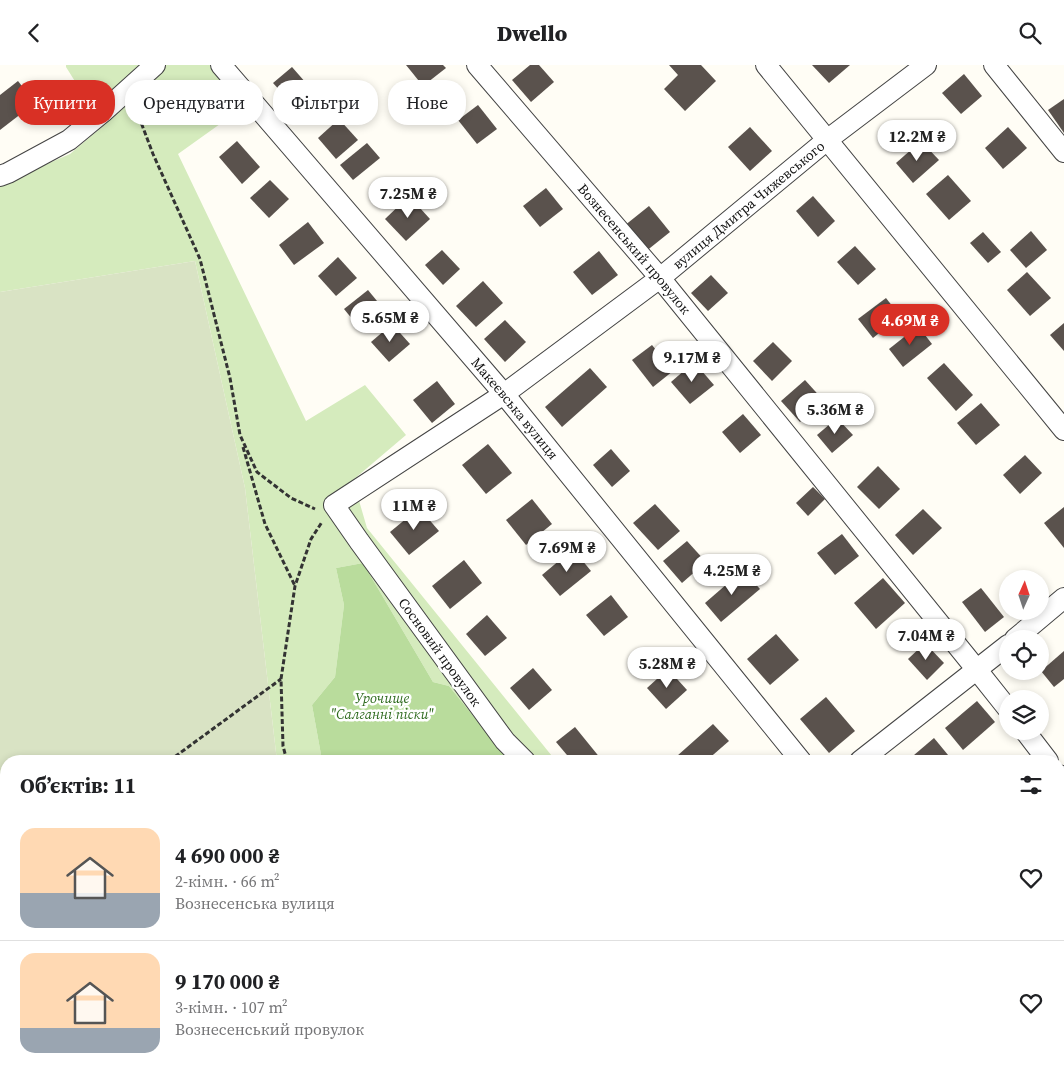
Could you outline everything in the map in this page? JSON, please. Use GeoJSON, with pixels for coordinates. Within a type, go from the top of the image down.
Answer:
{"type":"FeatureCollection","features":[{"type":"Feature","properties":{"kind":"street"},"geometry":{"type":"LineString","coordinates":[[0,176],[69,140],[155,65]]}},
{"type":"Feature","properties":{"kind":"street","name":"Макеєвська вулиця"},"geometry":{"type":"LineString","coordinates":[[221,65],[504,394],[796,755]]}},
{"type":"Feature","properties":{"kind":"street","name":"Вознесенський провулок"},"geometry":{"type":"LineString","coordinates":[[477,65],[660,278],[999,697]]}},
{"type":"Feature","properties":{"kind":"street"},"geometry":{"type":"LineString","coordinates":[[766,65],[1064,430]]}},
{"type":"Feature","properties":{"kind":"street","name":"вулиця Дмитра Чижевського"},"geometry":{"type":"LineString","coordinates":[[330,510],[504,394],[660,278],[827,140],[926,65]]}},
{"type":"Feature","properties":{"kind":"street"},"geometry":{"type":"LineString","coordinates":[[994,65],[1064,152]]}},
{"type":"Feature","properties":{"kind":"street","name":"Сосновий провулок"},"geometry":{"type":"LineString","coordinates":[[330,510],[359,541],[505,741],[519,755]]}},
{"type":"Feature","properties":{"kind":"street"},"geometry":{"type":"LineString","coordinates":[[1026,630],[1064,598]]}},
{"type":"Feature","properties":{"kind":"street"},"geometry":{"type":"LineString","coordinates":[[868,755],[999,652]]}},
{"type":"Feature","properties":{"kind":"street"},"geometry":{"type":"LineString","coordinates":[[1032,740],[1043,755]]}},
{"type":"Feature","properties":{"kind":"path"},"geometry":{"type":"LineString","coordinates":[[124,92],[139,117],[153,154],[200,259],[230,378],[240,435],[265,524],[295,586]]}},
{"type":"Feature","properties":{"kind":"path"},"geometry":{"type":"LineString","coordinates":[[240,435],[257,472],[291,498],[330,510],[312,539],[295,586],[281,679],[283,746],[285,755]]}},
{"type":"Feature","properties":{"kind":"path"},"geometry":{"type":"LineString","coordinates":[[177,755],[281,679]]}},
{"type":"Feature","properties":{"kind":"green space"},"geometry":{"type":"Polygon","coordinates":[[[66,65],[216,65],[228,80],[125,80],[125,125],[219,125],[178,154],[306,421],[365,385],[406,435],[353,480],[367,528],[551,755],[505,755],[449,686],[433,682],[363,563],[336,568],[344,605],[335,677],[312,705],[321,755],[276,755],[245,488],[195,261],[0,292],[0,184],[70,154],[102,125],[115,125],[115,80],[74,80],[66,65]]]}},
{"type":"Feature","properties":{"kind":"green space"},"geometry":{"type":"Polygon","coordinates":[[[195,261],[245,488],[276,755],[0,755],[0,292],[195,261]]]}},
{"type":"Feature","properties":{"kind":"green space","name":"Урочище \"Салганні піски\""},"geometry":{"type":"Polygon","coordinates":[[[363,563],[433,682],[449,686],[505,755],[321,755],[312,705],[335,677],[344,605],[336,568],[363,563]]]}},
{"type":"Feature","properties":{"kind":"building"},"geometry":{"type":"Polygon","coordinates":[[[406,65],[443,65],[446,68],[431,80],[418,80],[406,65]]]}},
{"type":"Feature","properties":{"kind":"building"},"geometry":{"type":"Polygon","coordinates":[[[530,65],[539,65],[554,82],[531,102],[512,80],[530,65]]]}},
{"type":"Feature","properties":{"kind":"building"},"geometry":{"type":"Polygon","coordinates":[[[669,65],[701,65],[716,81],[685,111],[664,89],[678,75],[669,65]]]}},
{"type":"Feature","properties":{"kind":"building"},"geometry":{"type":"Polygon","coordinates":[[[812,65],[850,65],[829,83],[812,65]]]}},
{"type":"Feature","properties":{"kind":"building"},"geometry":{"type":"Polygon","coordinates":[[[292,67],[303,80],[277,80],[292,67]]]}},
{"type":"Feature","properties":{"kind":"building"},"geometry":{"type":"Polygon","coordinates":[[[964,74],[982,96],[961,114],[942,93],[964,74]]]}},
{"type":"Feature","properties":{"kind":"building"},"geometry":{"type":"Polygon","coordinates":[[[15,83],[15,118],[0,130],[0,95],[15,83]]]}},
{"type":"Feature","properties":{"kind":"building"},"geometry":{"type":"Polygon","coordinates":[[[1064,99],[1064,133],[1048,110],[1064,99]]]}},
{"type":"Feature","properties":{"kind":"building"},"geometry":{"type":"Polygon","coordinates":[[[478,105],[497,129],[477,144],[462,125],[466,125],[466,114],[478,105]]]}},
{"type":"Feature","properties":{"kind":"building"},"geometry":{"type":"Polygon","coordinates":[[[332,125],[344,125],[358,140],[336,159],[318,138],[332,125]]]}},
{"type":"Feature","properties":{"kind":"building"},"geometry":{"type":"Polygon","coordinates":[[[750,127],[772,151],[750,171],[728,147],[750,127]]]}},
{"type":"Feature","properties":{"kind":"building"},"geometry":{"type":"Polygon","coordinates":[[[1008,127],[1027,148],[1003,169],[985,148],[1008,127]]]}},
{"type":"Feature","properties":{"kind":"building"},"geometry":{"type":"Polygon","coordinates":[[[237,141],[260,167],[242,184],[219,157],[237,141]]]}},
{"type":"Feature","properties":{"kind":"building"},"geometry":{"type":"Polygon","coordinates":[[[921,141],[939,160],[913,183],[896,163],[921,141]]]}},
{"type":"Feature","properties":{"kind":"building"},"geometry":{"type":"Polygon","coordinates":[[[367,143],[380,158],[353,180],[340,165],[367,143]]]}},
{"type":"Feature","properties":{"kind":"building"},"geometry":{"type":"Polygon","coordinates":[[[948,175],[971,201],[949,220],[926,194],[948,175]]]}},
{"type":"Feature","properties":{"kind":"building"},"geometry":{"type":"Polygon","coordinates":[[[270,180],[289,199],[269,218],[250,198],[270,180]]]}},
{"type":"Feature","properties":{"kind":"building"},"geometry":{"type":"Polygon","coordinates":[[[546,188],[563,209],[540,227],[523,206],[546,188]]]}},
{"type":"Feature","properties":{"kind":"building"},"geometry":{"type":"Polygon","coordinates":[[[409,196],[430,219],[406,241],[385,219],[409,196]]]}},
{"type":"Feature","properties":{"kind":"building"},"geometry":{"type":"Polygon","coordinates":[[[813,196],[835,221],[818,237],[796,211],[813,196]]]}},
{"type":"Feature","properties":{"kind":"building"},"geometry":{"type":"Polygon","coordinates":[[[649,206],[670,232],[645,252],[624,226],[649,206]]]}},
{"type":"Feature","properties":{"kind":"building"},"geometry":{"type":"Polygon","coordinates":[[[308,222],[324,243],[294,265],[279,245],[308,222]]]}},
{"type":"Feature","properties":{"kind":"building"},"geometry":{"type":"Polygon","coordinates":[[[1031,231],[1047,250],[1026,268],[1010,250],[1031,231]]]}},
{"type":"Feature","properties":{"kind":"building"},"geometry":{"type":"Polygon","coordinates":[[[983,232],[1001,252],[988,263],[970,243],[983,232]]]}},
{"type":"Feature","properties":{"kind":"building"},"geometry":{"type":"Polygon","coordinates":[[[855,246],[876,269],[858,285],[837,262],[855,246]]]}},
{"type":"Feature","properties":{"kind":"building"},"geometry":{"type":"Polygon","coordinates":[[[442,250],[460,269],[443,285],[425,265],[442,250]]]}},
{"type":"Feature","properties":{"kind":"building"},"geometry":{"type":"Polygon","coordinates":[[[599,251],[618,275],[592,295],[573,272],[599,251]]]}},
{"type":"Feature","properties":{"kind":"building"},"geometry":{"type":"Polygon","coordinates":[[[338,257],[357,278],[336,296],[318,276],[338,257]]]}},
{"type":"Feature","properties":{"kind":"building"},"geometry":{"type":"Polygon","coordinates":[[[1027,272],[1051,298],[1030,316],[1007,290],[1027,272]]]}},
{"type":"Feature","properties":{"kind":"building"},"geometry":{"type":"Polygon","coordinates":[[[711,275],[728,293],[708,311],[691,293],[711,275]]]}},
{"type":"Feature","properties":{"kind":"building"},"geometry":{"type":"Polygon","coordinates":[[[483,281],[503,303],[476,327],[456,306],[483,281]]]}},
{"type":"Feature","properties":{"kind":"building"},"geometry":{"type":"Polygon","coordinates":[[[368,290],[386,312],[362,331],[344,309],[368,290]]]}},
{"type":"Feature","properties":{"kind":"building"},"geometry":{"type":"Polygon","coordinates":[[[886,298],[900,316],[873,338],[858,319],[886,298]]]}},
{"type":"Feature","properties":{"kind":"building"},"geometry":{"type":"Polygon","coordinates":[[[505,320],[526,342],[505,362],[484,339],[505,320]]]}},
{"type":"Feature","properties":{"kind":"building"},"geometry":{"type":"Polygon","coordinates":[[[1064,323],[1064,351],[1050,335],[1064,323]]]}},
{"type":"Feature","properties":{"kind":"building"},"geometry":{"type":"Polygon","coordinates":[[[392,324],[410,344],[389,362],[371,342],[392,324]]]}},
{"type":"Feature","properties":{"kind":"building"},"geometry":{"type":"Polygon","coordinates":[[[918,326],[932,344],[903,367],[889,349],[918,326]]]}},
{"type":"Feature","properties":{"kind":"building"},"geometry":{"type":"Polygon","coordinates":[[[773,342],[792,361],[772,381],[753,361],[773,342]]]}},
{"type":"Feature","properties":{"kind":"building"},"geometry":{"type":"Polygon","coordinates":[[[652,345],[673,371],[653,387],[632,360],[652,345]]]}},
{"type":"Feature","properties":{"kind":"building"},"geometry":{"type":"Polygon","coordinates":[[[694,362],[714,385],[690,404],[671,382],[694,362]]]}},
{"type":"Feature","properties":{"kind":"building"},"geometry":{"type":"Polygon","coordinates":[[[944,363],[973,395],[956,411],[927,378],[944,363]]]}},
{"type":"Feature","properties":{"kind":"building"},"geometry":{"type":"Polygon","coordinates":[[[590,368],[607,387],[562,427],[545,407],[590,368]]]}},
{"type":"Feature","properties":{"kind":"building"},"geometry":{"type":"Polygon","coordinates":[[[805,380],[824,401],[800,422],[781,401],[805,380]]]}},
{"type":"Feature","properties":{"kind":"building"},"geometry":{"type":"Polygon","coordinates":[[[437,381],[455,404],[432,423],[413,400],[437,381]]]}},
{"type":"Feature","properties":{"kind":"building"},"geometry":{"type":"Polygon","coordinates":[[[981,403],[1000,425],[976,445],[957,423],[981,403]]]}},
{"type":"Feature","properties":{"kind":"building"},"geometry":{"type":"Polygon","coordinates":[[[743,414],[761,435],[740,453],[722,432],[743,414]]]}},
{"type":"Feature","properties":{"kind":"building"},"geometry":{"type":"Polygon","coordinates":[[[837,418],[853,435],[832,453],[817,435],[837,418]]]}},
{"type":"Feature","properties":{"kind":"building"},"geometry":{"type":"Polygon","coordinates":[[[488,444],[512,473],[486,494],[462,465],[488,444]]]}},
{"type":"Feature","properties":{"kind":"building"},"geometry":{"type":"Polygon","coordinates":[[[611,449],[630,471],[612,487],[593,465],[611,449]]]}},
{"type":"Feature","properties":{"kind":"building"},"geometry":{"type":"Polygon","coordinates":[[[1025,455],[1042,473],[1020,494],[1003,475],[1025,455]]]}},
{"type":"Feature","properties":{"kind":"building"},"geometry":{"type":"Polygon","coordinates":[[[878,466],[900,489],[879,509],[857,487],[878,466]]]}},
{"type":"Feature","properties":{"kind":"building"},"geometry":{"type":"Polygon","coordinates":[[[813,487],[825,499],[808,516],[796,503],[813,487]]]}},
{"type":"Feature","properties":{"kind":"building"},"geometry":{"type":"Polygon","coordinates":[[[532,499],[552,524],[526,545],[506,520],[532,499]]]}},
{"type":"Feature","properties":{"kind":"building"},"geometry":{"type":"Polygon","coordinates":[[[655,504],[680,531],[658,550],[633,523],[655,504]]]}},
{"type":"Feature","properties":{"kind":"building"},"geometry":{"type":"Polygon","coordinates":[[[1064,507],[1064,548],[1044,523],[1064,507]]]}},
{"type":"Feature","properties":{"kind":"building"},"geometry":{"type":"Polygon","coordinates":[[[419,508],[439,531],[409,555],[390,532],[419,508]]]}},
{"type":"Feature","properties":{"kind":"building"},"geometry":{"type":"Polygon","coordinates":[[[923,509],[942,528],[913,555],[895,535],[923,509]]]}},
{"type":"Feature","properties":{"kind":"building"},"geometry":{"type":"Polygon","coordinates":[[[842,534],[859,556],[835,575],[817,553],[842,534]]]}},
{"type":"Feature","properties":{"kind":"building"},"geometry":{"type":"Polygon","coordinates":[[[687,541],[706,562],[682,583],[663,561],[687,541]]]}},
{"type":"Feature","properties":{"kind":"building"},"geometry":{"type":"Polygon","coordinates":[[[573,549],[591,571],[560,596],[542,575],[573,549]]]}},
{"type":"Feature","properties":{"kind":"building"},"geometry":{"type":"Polygon","coordinates":[[[464,560],[482,583],[450,609],[432,586],[464,560]]]}},
{"type":"Feature","properties":{"kind":"building"},"geometry":{"type":"Polygon","coordinates":[[[743,570],[760,589],[721,622],[705,603],[743,570]]]}},
{"type":"Feature","properties":{"kind":"building"},"geometry":{"type":"Polygon","coordinates":[[[883,578],[905,603],[876,629],[854,603],[883,578]]]}},
{"type":"Feature","properties":{"kind":"building"},"geometry":{"type":"Polygon","coordinates":[[[981,588],[999,611],[1000,620],[985,632],[962,602],[981,588]]]}},
{"type":"Feature","properties":{"kind":"building"},"geometry":{"type":"Polygon","coordinates":[[[611,595],[628,617],[604,636],[586,615],[611,595]]]}},
{"type":"Feature","properties":{"kind":"building"},"geometry":{"type":"Polygon","coordinates":[[[487,615],[507,638],[485,656],[466,634],[487,615]]]}},
{"type":"Feature","properties":{"kind":"building"},"geometry":{"type":"Polygon","coordinates":[[[776,634],[799,660],[770,685],[747,659],[776,634]]]}},
{"type":"Feature","properties":{"kind":"building"},"geometry":{"type":"Polygon","coordinates":[[[925,643],[944,663],[927,680],[908,659],[925,643]]]}},
{"type":"Feature","properties":{"kind":"building"},"geometry":{"type":"Polygon","coordinates":[[[1064,651],[1064,679],[1054,687],[1048,680],[1049,664],[1064,651]]]}},
{"type":"Feature","properties":{"kind":"building"},"geometry":{"type":"Polygon","coordinates":[[[533,668],[552,690],[529,710],[510,688],[533,668]]]}},
{"type":"Feature","properties":{"kind":"building"},"geometry":{"type":"Polygon","coordinates":[[[668,669],[687,690],[666,709],[647,688],[668,669]]]}},
{"type":"Feature","properties":{"kind":"building"},"geometry":{"type":"Polygon","coordinates":[[[826,697],[855,731],[829,753],[800,719],[826,697]]]}},
{"type":"Feature","properties":{"kind":"building"},"geometry":{"type":"Polygon","coordinates":[[[977,701],[995,722],[963,750],[945,728],[977,701]]]}},
{"type":"Feature","properties":{"kind":"building"},"geometry":{"type":"Polygon","coordinates":[[[713,724],[729,741],[713,755],[678,755],[713,724]]]}},
{"type":"Feature","properties":{"kind":"building"},"geometry":{"type":"Polygon","coordinates":[[[575,727],[598,755],[567,755],[556,742],[575,727]]]}},
{"type":"Feature","properties":{"kind":"building"},"geometry":{"type":"Polygon","coordinates":[[[934,738],[948,755],[914,755],[934,738]]]}}]}
